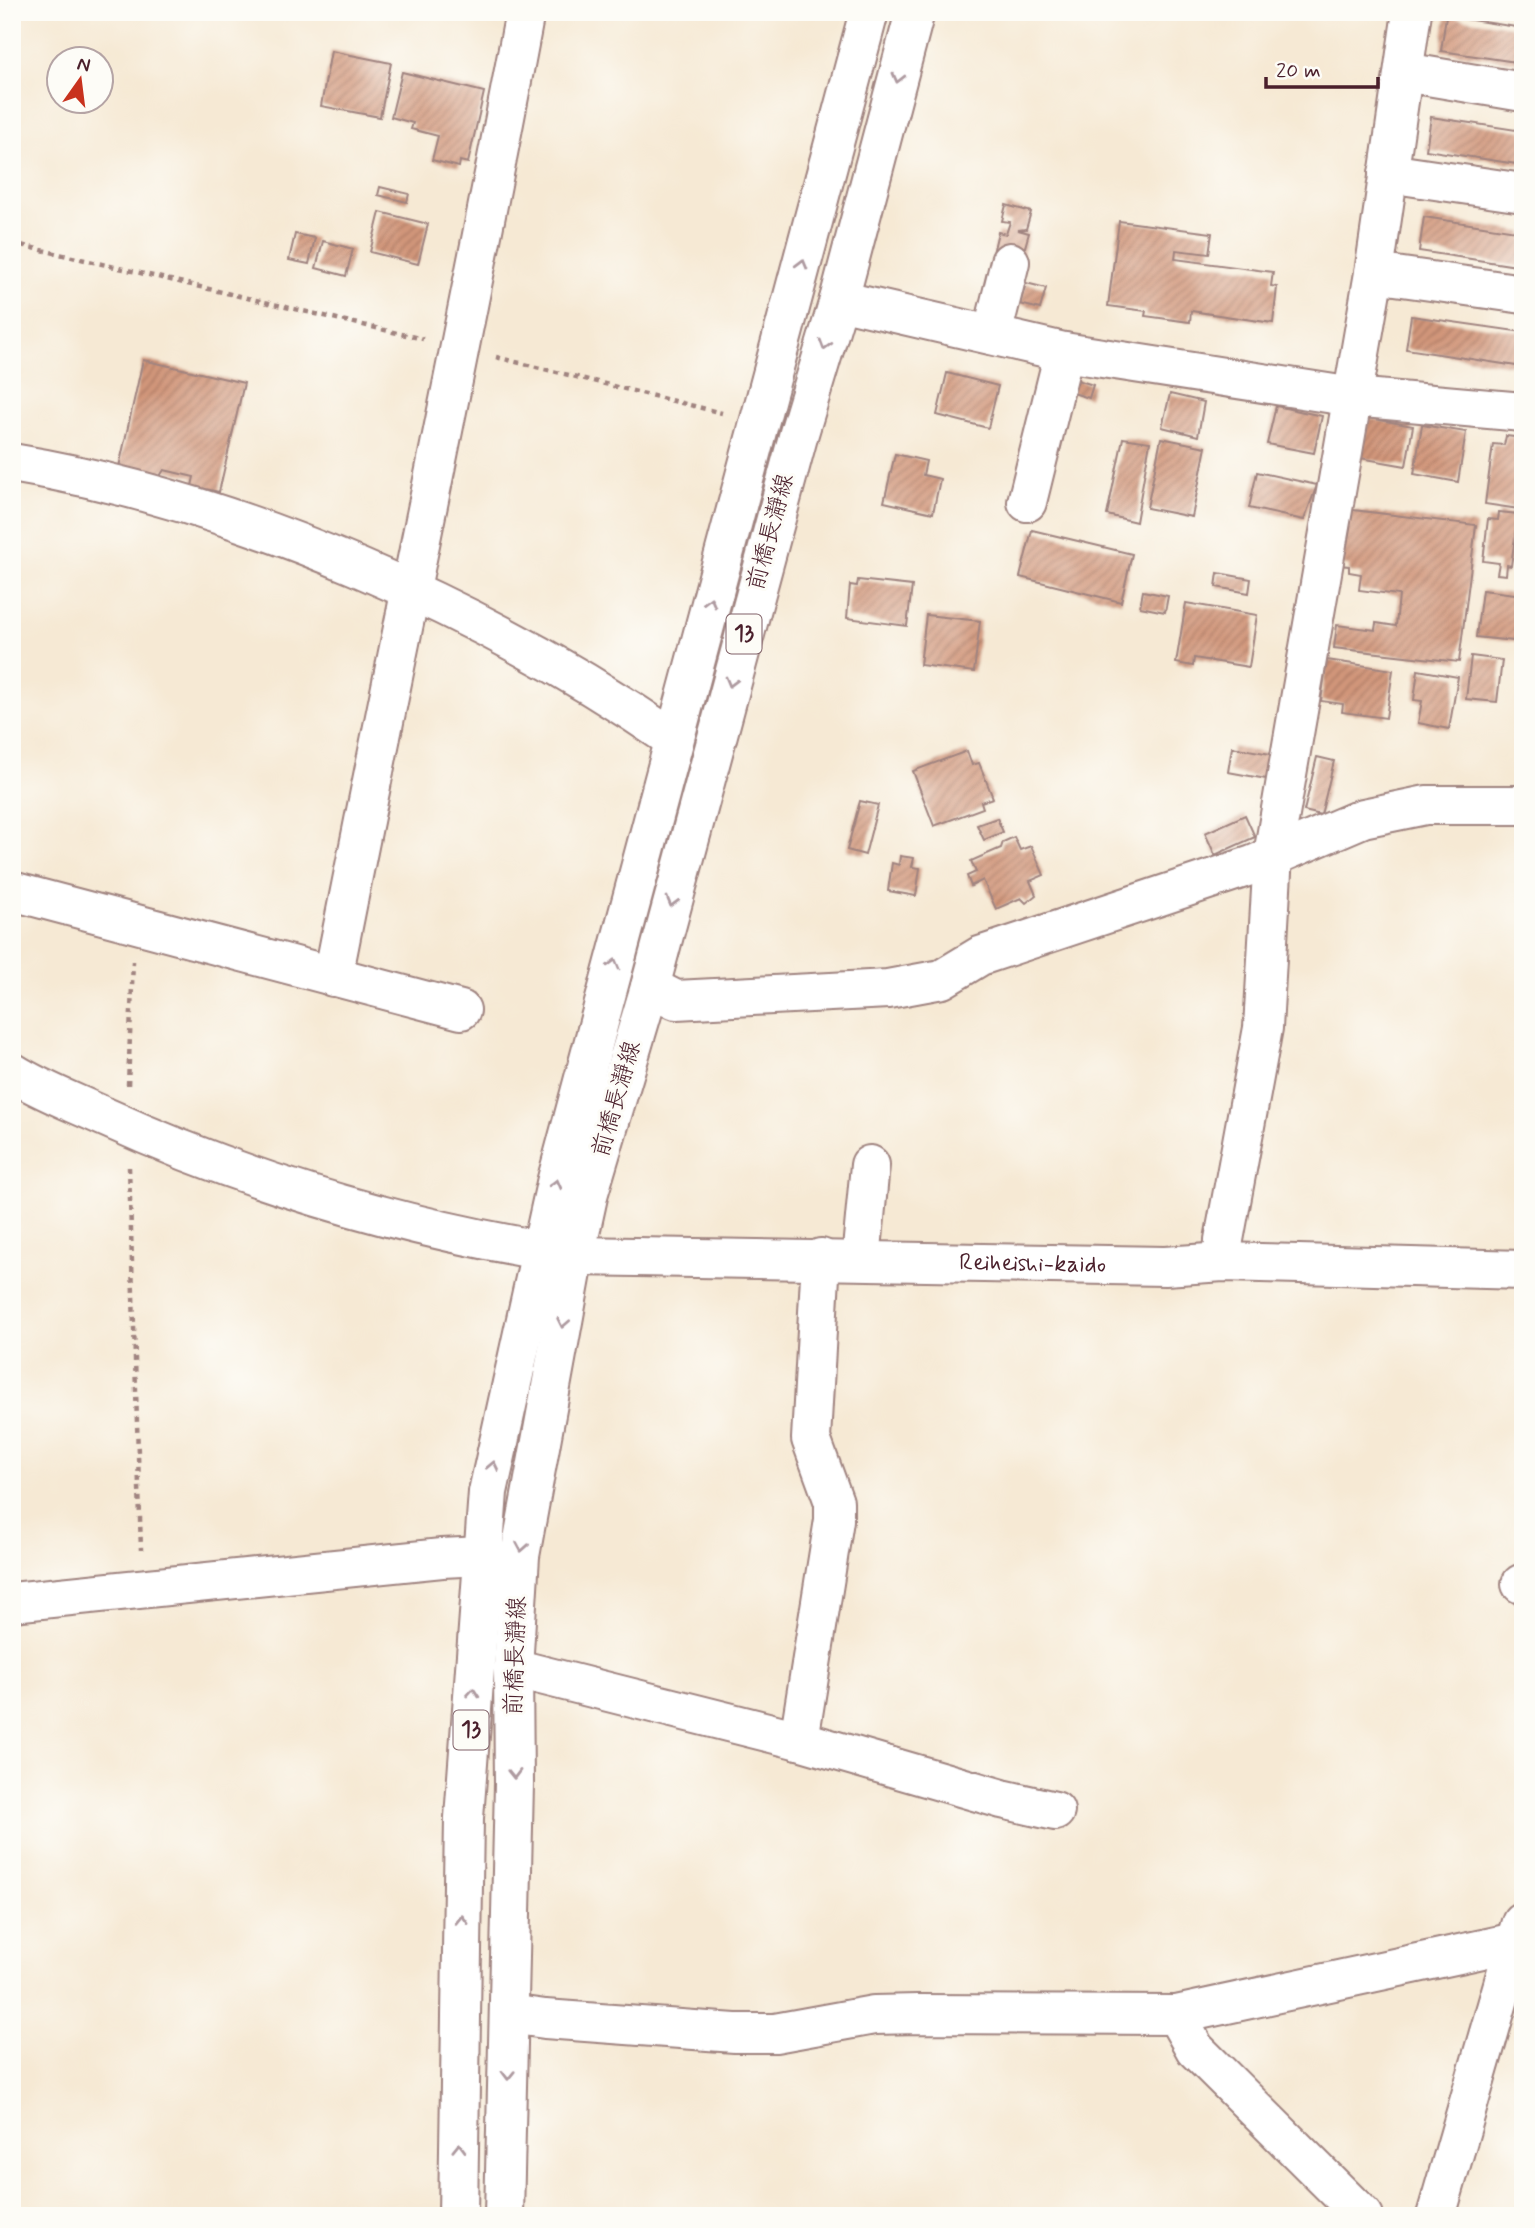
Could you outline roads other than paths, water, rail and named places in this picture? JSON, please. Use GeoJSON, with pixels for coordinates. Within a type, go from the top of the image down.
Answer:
{"type":"FeatureCollection","features":[{"type":"Feature","properties":{"kind":"street"},"geometry":{"type":"LineString","coordinates":[[333,977],[408,590],[462,348],[526,12]]}},
{"type":"Feature","properties":{"kind":"street","name":"前橋長瀞線"},"geometry":{"type":"LineString","coordinates":[[458,2216],[464,1818],[488,1492],[558,1253],[673,739],[869,12]]}},
{"type":"Feature","properties":{"kind":"street","name":"前橋長瀞線"},"geometry":{"type":"LineString","coordinates":[[504,2216],[514,1784],[513,1668],[520,1556],[558,1253],[589,1192],[650,987],[795,446],[839,300],[915,12]]}},
{"type":"Feature","properties":{"kind":"street"},"geometry":{"type":"LineString","coordinates":[[1223,1262],[1224,1240],[1263,1028],[1273,855],[1374,272],[1412,12]]}},
{"type":"Feature","properties":{"kind":"street"},"geometry":{"type":"LineString","coordinates":[[1404,72],[1523,92]]}},
{"type":"Feature","properties":{"kind":"street"},"geometry":{"type":"LineString","coordinates":[[1388,173],[1523,193]]}},
{"type":"Feature","properties":{"kind":"street"},"geometry":{"type":"LineString","coordinates":[[992,335],[1010,262]]}},
{"type":"Feature","properties":{"kind":"street"},"geometry":{"type":"LineString","coordinates":[[1374,272],[1523,294]]}},
{"type":"Feature","properties":{"kind":"street"},"geometry":{"type":"LineString","coordinates":[[839,300],[1064,352],[1353,397],[1523,412]]}},
{"type":"Feature","properties":{"kind":"street"},"geometry":{"type":"LineString","coordinates":[[1027,502],[1064,352]]}},
{"type":"Feature","properties":{"kind":"street"},"geometry":{"type":"LineString","coordinates":[[12,463],[120,485],[218,514],[408,590],[519,646],[621,704],[673,739]]}},
{"type":"Feature","properties":{"kind":"street"},"geometry":{"type":"LineString","coordinates":[[650,987],[676,1000],[888,989],[942,979],[980,956],[1253,866],[1363,818],[1426,804],[1523,805]]}},
{"type":"Feature","properties":{"kind":"street"},"geometry":{"type":"LineString","coordinates":[[12,891],[461,1010]]}},
{"type":"Feature","properties":{"kind":"street","name":"Reiheishi-kaido"},"geometry":{"type":"LineString","coordinates":[[12,1072],[179,1150],[309,1194],[451,1232],[558,1253],[1165,1266],[1223,1262],[1523,1270]]}},
{"type":"Feature","properties":{"kind":"street"},"geometry":{"type":"LineString","coordinates":[[861,1260],[870,1165]]}},
{"type":"Feature","properties":{"kind":"street"},"geometry":{"type":"LineString","coordinates":[[799,1740],[834,1520],[834,1502],[811,1439],[821,1258]]}},
{"type":"Feature","properties":{"kind":"street"},"geometry":{"type":"LineString","coordinates":[[12,1602],[482,1556]]}},
{"type":"Feature","properties":{"kind":"street"},"geometry":{"type":"LineString","coordinates":[[513,1668],[799,1740],[907,1769],[1002,1799],[1055,1811]]}},
{"type":"Feature","properties":{"kind":"street"},"geometry":{"type":"LineString","coordinates":[[509,2014],[545,2020],[735,2033],[775,2033],[874,2015],[1176,2015],[1519,1929]]}},
{"type":"Feature","properties":{"kind":"street"},"geometry":{"type":"LineString","coordinates":[[1436,2216],[1519,1929]]}},
{"type":"Feature","properties":{"kind":"street"},"geometry":{"type":"LineString","coordinates":[[1176,2015],[1195,2049],[1363,2216]]}}]}
